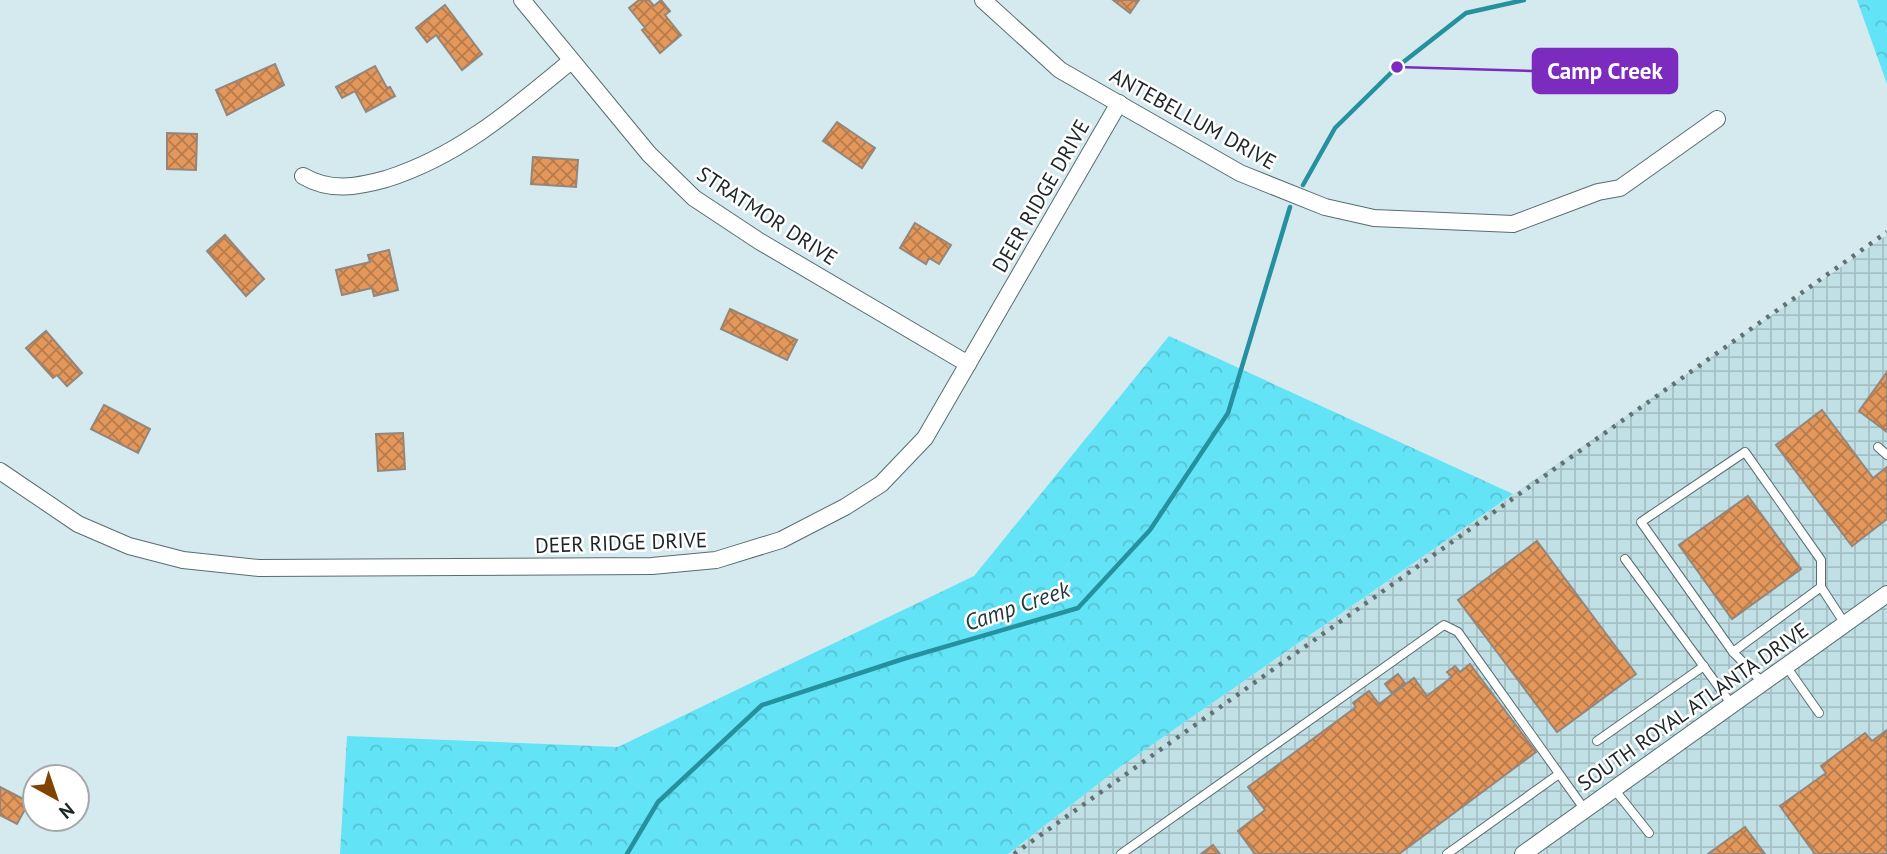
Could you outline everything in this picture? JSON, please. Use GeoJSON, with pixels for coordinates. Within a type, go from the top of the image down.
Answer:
{"type":"FeatureCollection","features":[{"type":"Feature","properties":{"kind":"street","name":"STRATMOR DRIVE"},"geometry":{"type":"LineString","coordinates":[[522,0],[649,154],[694,198],[759,241],[968,364]]}},
{"type":"Feature","properties":{"kind":"street","name":"ANTEBELLUM DRIVE"},"geometry":{"type":"LineString","coordinates":[[983,0],[1060,70],[1240,173],[1325,207],[1374,218],[1513,224],[1598,192],[1620,188],[1717,119]]}},
{"type":"Feature","properties":{"kind":"street"},"geometry":{"type":"LineString","coordinates":[[303,176],[315,183],[335,188],[365,185],[410,171],[451,152],[496,123],[571,61]]}},
{"type":"Feature","properties":{"kind":"street","name":"DEER RIDGE DRIVE"},"geometry":{"type":"LineString","coordinates":[[0,471],[78,524],[129,546],[183,560],[259,568],[652,566],[716,560],[781,540],[845,507],[881,484],[925,439],[1119,103]]}},
{"type":"Feature","properties":{"kind":"street","name":"SOUTH ROYAL ATLANTA DRIVE"},"geometry":{"type":"LineString","coordinates":[[1523,854],[1887,594]]}},
{"type":"Feature","properties":{"kind":"lane"},"geometry":{"type":"LineString","coordinates":[[1878,447],[1887,454]]}},
{"type":"Feature","properties":{"kind":"lane"},"geometry":{"type":"LineString","coordinates":[[1763,683],[1733,652],[1641,522],[1745,452],[1821,560],[1821,587],[1845,624]]}},
{"type":"Feature","properties":{"kind":"lane"},"geometry":{"type":"LineString","coordinates":[[1625,559],[1732,705]]}},
{"type":"Feature","properties":{"kind":"lane"},"geometry":{"type":"LineString","coordinates":[[1733,652],[1821,587]]}},
{"type":"Feature","properties":{"kind":"lane"},"geometry":{"type":"LineString","coordinates":[[1121,854],[1444,625],[1458,632],[1585,810]]}},
{"type":"Feature","properties":{"kind":"lane"},"geometry":{"type":"LineString","coordinates":[[1597,741],[1704,666]]}},
{"type":"Feature","properties":{"kind":"lane"},"geometry":{"type":"LineString","coordinates":[[1786,666],[1819,713]]}},
{"type":"Feature","properties":{"kind":"lane"},"geometry":{"type":"LineString","coordinates":[[1447,854],[1559,774]]}},
{"type":"Feature","properties":{"kind":"lane"},"geometry":{"type":"LineString","coordinates":[[1614,789],[1649,832]]}},
{"type":"Feature","properties":{"kind":"shaded area"},"geometry":{"type":"Polygon","coordinates":[[[1887,235],[1887,854],[1008,854],[1120,767],[1887,235]]]}},
{"type":"Feature","properties":{"kind":"green space"},"geometry":{"type":"Polygon","coordinates":[[[1857,0],[1887,0],[1887,84],[1857,0]]]}},
{"type":"Feature","properties":{"kind":"green space"},"geometry":{"type":"Polygon","coordinates":[[[1169,336],[1513,494],[1120,767],[1008,854],[340,854],[347,736],[618,747],[974,576],[1169,336]]]}},
{"type":"Feature","properties":{"kind":"building"},"geometry":{"type":"Polygon","coordinates":[[[639,0],[649,0],[654,6],[661,0],[670,11],[665,15],[681,35],[660,53],[629,8],[639,0]]]}},
{"type":"Feature","properties":{"kind":"building"},"geometry":{"type":"Polygon","coordinates":[[[1113,0],[1139,0],[1130,13],[1113,0]]]}},
{"type":"Feature","properties":{"kind":"building"},"geometry":{"type":"Polygon","coordinates":[[[445,5],[482,54],[462,70],[436,35],[427,42],[416,28],[445,5]]]}},
{"type":"Feature","properties":{"kind":"building"},"geometry":{"type":"Polygon","coordinates":[[[275,64],[284,85],[227,115],[216,90],[275,64]]]}},
{"type":"Feature","properties":{"kind":"building"},"geometry":{"type":"Polygon","coordinates":[[[375,66],[387,88],[390,87],[395,96],[366,112],[355,91],[342,98],[336,87],[375,66]]]}},
{"type":"Feature","properties":{"kind":"building"},"geometry":{"type":"Polygon","coordinates":[[[837,122],[875,148],[862,168],[823,141],[837,122]]]}},
{"type":"Feature","properties":{"kind":"building"},"geometry":{"type":"Polygon","coordinates":[[[167,133],[197,134],[196,170],[167,169],[167,133]]]}},
{"type":"Feature","properties":{"kind":"building"},"geometry":{"type":"Polygon","coordinates":[[[533,157],[578,160],[576,187],[531,184],[533,157]]]}},
{"type":"Feature","properties":{"kind":"building"},"geometry":{"type":"Polygon","coordinates":[[[915,223],[951,245],[939,264],[929,258],[926,264],[900,248],[915,223]]]}},
{"type":"Feature","properties":{"kind":"building"},"geometry":{"type":"Polygon","coordinates":[[[225,235],[264,279],[246,296],[207,251],[225,235]]]}},
{"type":"Feature","properties":{"kind":"building"},"geometry":{"type":"Polygon","coordinates":[[[389,250],[398,290],[374,296],[372,288],[342,295],[336,270],[370,262],[368,255],[389,250]]]}},
{"type":"Feature","properties":{"kind":"building"},"geometry":{"type":"Polygon","coordinates":[[[730,309],[797,340],[787,360],[721,329],[730,309]]]}},
{"type":"Feature","properties":{"kind":"building"},"geometry":{"type":"Polygon","coordinates":[[[46,331],[82,373],[67,386],[57,375],[53,378],[26,348],[46,331]]]}},
{"type":"Feature","properties":{"kind":"building"},"geometry":{"type":"Polygon","coordinates":[[[1887,372],[1887,432],[1859,411],[1887,372]]]}},
{"type":"Feature","properties":{"kind":"building"},"geometry":{"type":"Polygon","coordinates":[[[104,405],[150,429],[138,453],[91,429],[104,405]]]}},
{"type":"Feature","properties":{"kind":"building"},"geometry":{"type":"Polygon","coordinates":[[[1822,410],[1873,478],[1887,467],[1887,519],[1852,546],[1776,445],[1822,410]]]}},
{"type":"Feature","properties":{"kind":"building"},"geometry":{"type":"Polygon","coordinates":[[[403,433],[405,469],[378,471],[376,434],[403,433]]]}},
{"type":"Feature","properties":{"kind":"building"},"geometry":{"type":"Polygon","coordinates":[[[1748,496],[1801,569],[1732,619],[1679,545],[1748,496]]]}},
{"type":"Feature","properties":{"kind":"building"},"geometry":{"type":"Polygon","coordinates":[[[1537,541],[1636,674],[1557,732],[1458,600],[1537,541]]]}},
{"type":"Feature","properties":{"kind":"building"},"geometry":{"type":"Polygon","coordinates":[[[1470,664],[1536,752],[1399,854],[1255,854],[1238,831],[1265,810],[1248,787],[1356,707],[1353,703],[1369,691],[1379,704],[1414,678],[1427,696],[1452,677],[1447,672],[1455,666],[1460,672],[1470,664]]]}},
{"type":"Feature","properties":{"kind":"building"},"geometry":{"type":"Polygon","coordinates":[[[1398,674],[1405,683],[1392,693],[1385,684],[1398,674]]]}},
{"type":"Feature","properties":{"kind":"building"},"geometry":{"type":"Polygon","coordinates":[[[1887,730],[1887,854],[1815,854],[1780,806],[1826,773],[1821,766],[1865,733],[1872,741],[1887,730]]]}},
{"type":"Feature","properties":{"kind":"building"},"geometry":{"type":"Polygon","coordinates":[[[0,787],[21,798],[21,817],[17,824],[0,815],[0,787]]]}},
{"type":"Feature","properties":{"kind":"building"},"geometry":{"type":"Polygon","coordinates":[[[1745,827],[1765,854],[1708,854],[1745,827]]]}},
{"type":"Feature","properties":{"kind":"building"},"geometry":{"type":"Polygon","coordinates":[[[1213,845],[1220,854],[1201,854],[1213,845]]]}},
{"type":"Feature","properties":{"kind":"waterway","name":"Camp Creek"},"geometry":{"type":"LineString","coordinates":[[1303,185],[1335,128],[1397,67],[1466,13],[1524,0]]}},
{"type":"Feature","properties":{"kind":"waterway","name":"Camp Creek"},"geometry":{"type":"LineString","coordinates":[[627,854],[658,802],[762,705],[903,659],[1078,608],[1150,530],[1228,413],[1290,207]]}},
{"type":"Feature","properties":{"kind":"railway"},"geometry":{"type":"LineString","coordinates":[[1014,854],[1887,232]]}},
{"type":"Feature","properties":{"kind":"place","name":"Camp Creek"},"geometry":{"type":"Point","coordinates":[1397,67]}}]}
